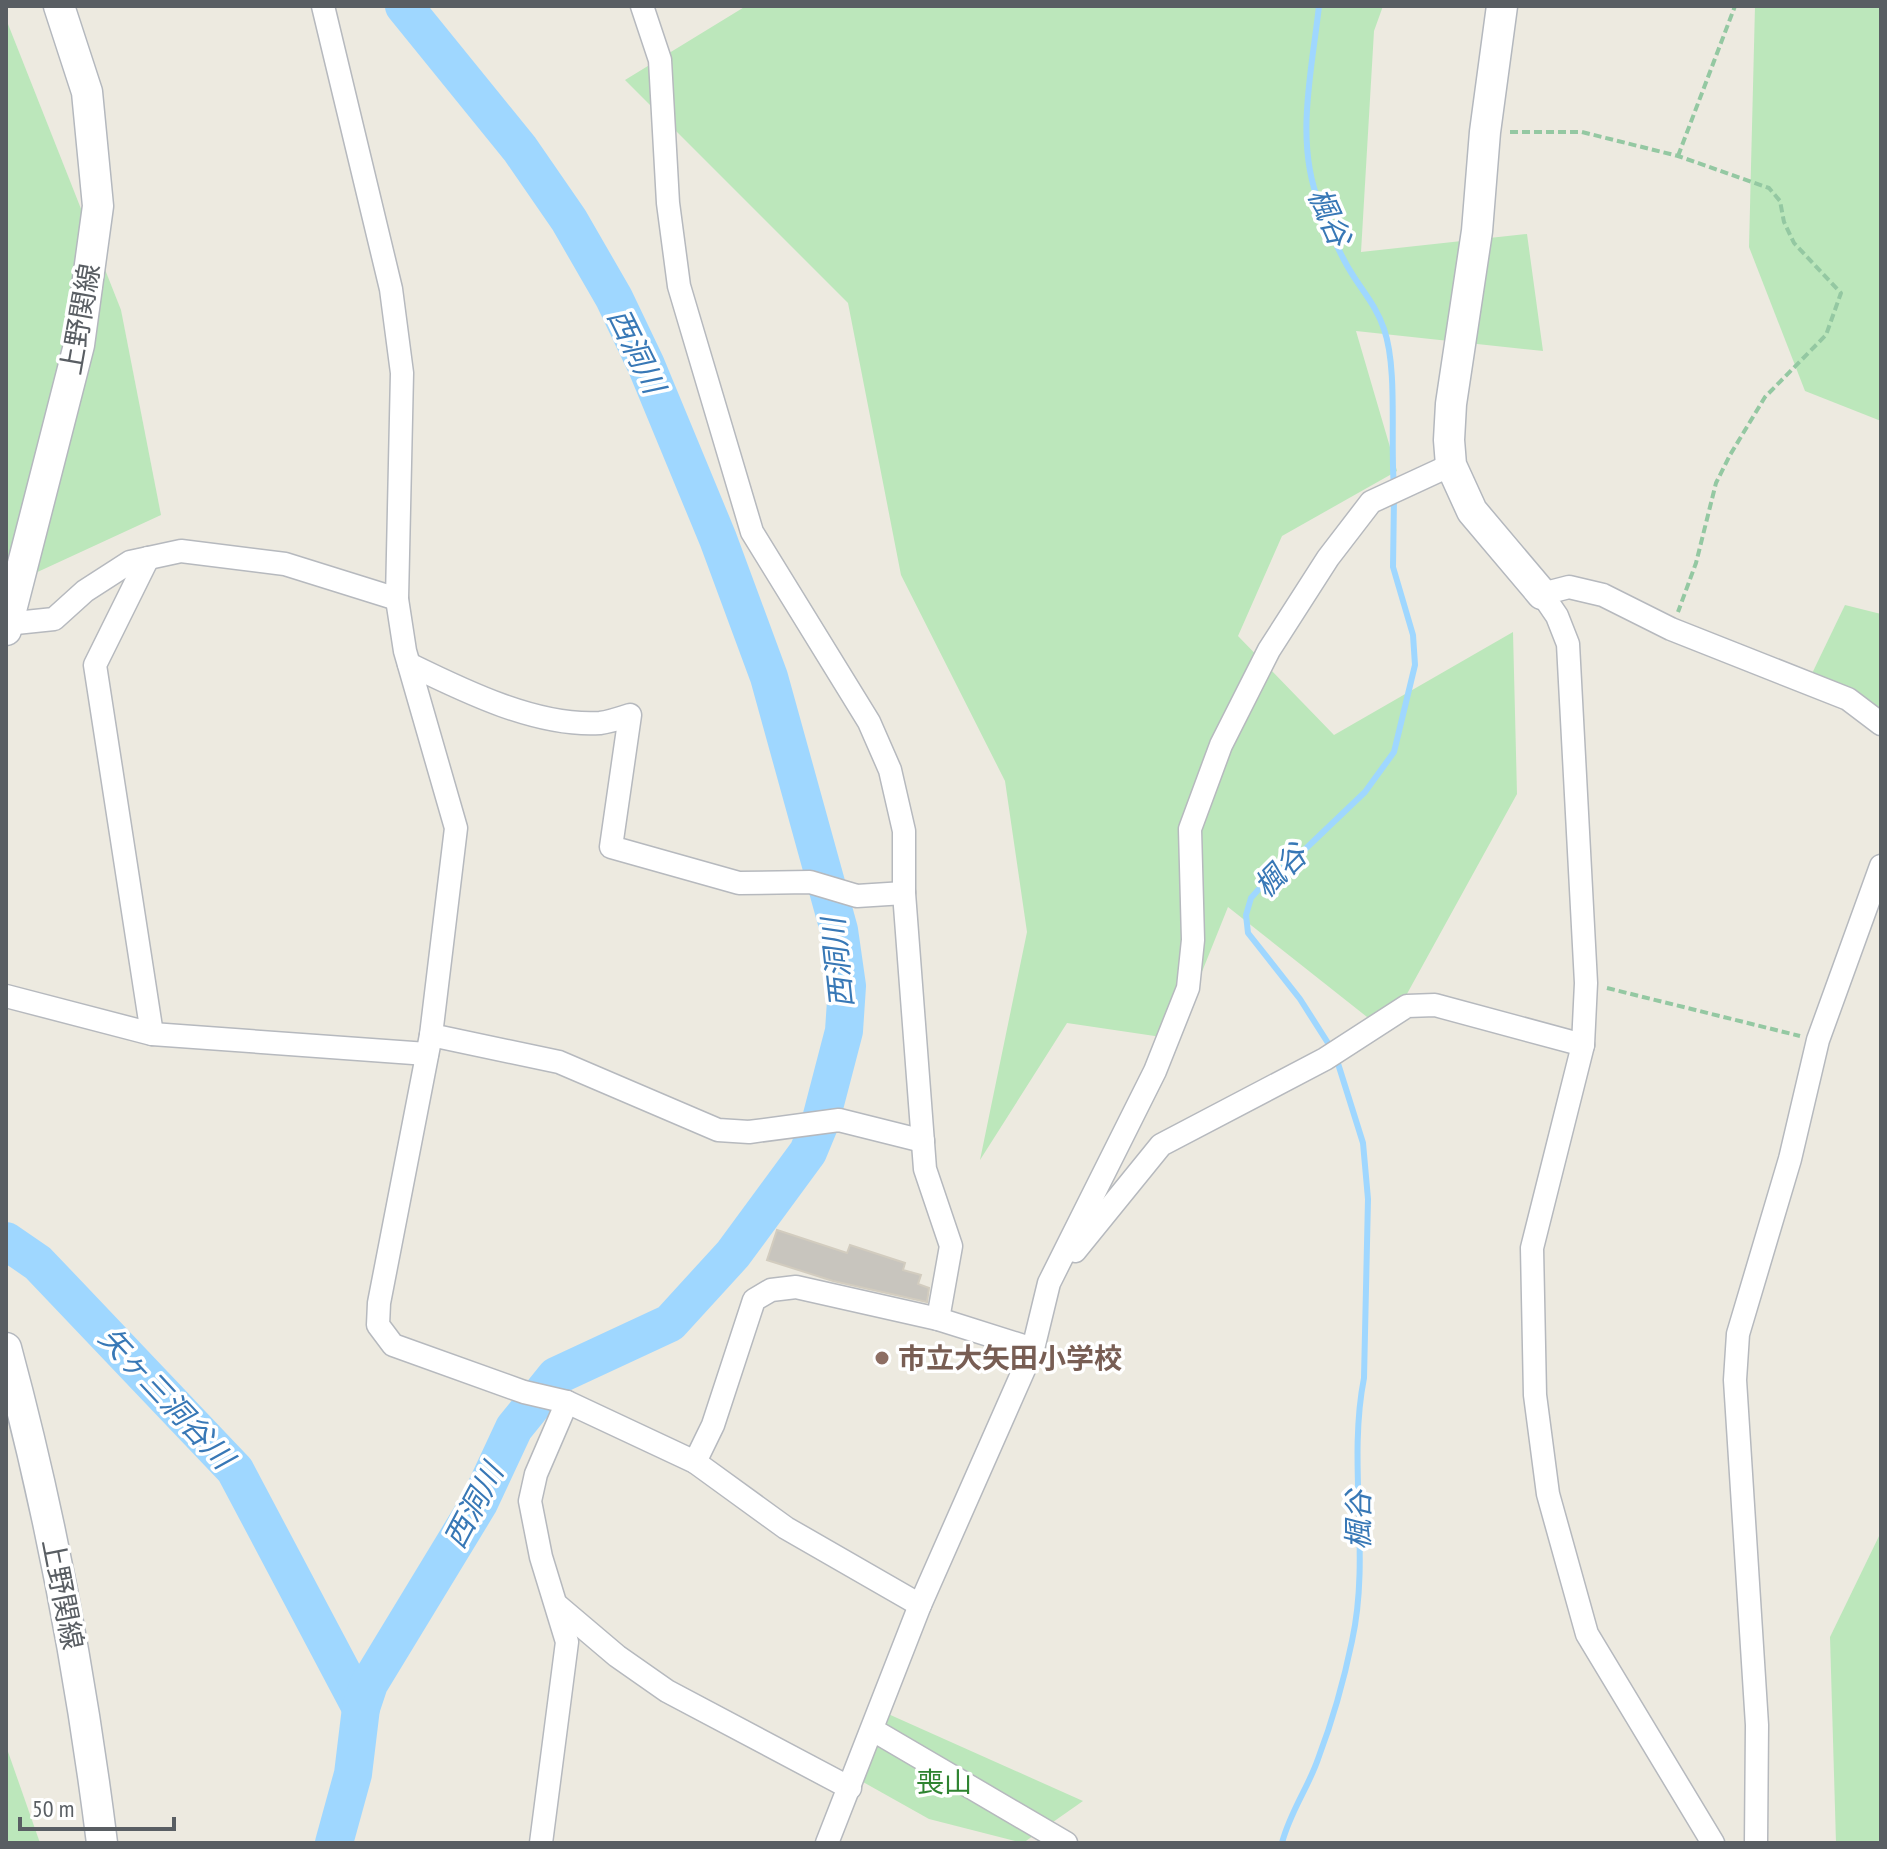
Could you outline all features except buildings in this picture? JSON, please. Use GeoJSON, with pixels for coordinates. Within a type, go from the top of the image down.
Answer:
{"type":"FeatureCollection","features":[{"type":"Feature","properties":{"kind":"main road","name":"上野関線"},"geometry":{"type":"LineString","coordinates":[[6,626],[79,345],[98,206],[87,92],[59,6]]}},
{"type":"Feature","properties":{"kind":"main road"},"geometry":{"type":"LineString","coordinates":[[1502,6],[1485,132],[1477,231],[1451,404],[1451,465],[1472,511],[1542,594]]}},
{"type":"Feature","properties":{"kind":"main road","name":"上野関線"},"geometry":{"type":"LineString","coordinates":[[6,1348],[40,1477],[74,1648],[102,1843]]}},
{"type":"Feature","properties":{"kind":"street"},"geometry":{"type":"LineString","coordinates":[[323,6],[391,289],[402,373],[397,599],[409,664],[456,828],[429,1044],[379,1303],[378,1325],[393,1345],[524,1392],[566,1401],[695,1462],[786,1528],[920,1605]]}},
{"type":"Feature","properties":{"kind":"street"},"geometry":{"type":"LineString","coordinates":[[642,6],[660,60],[668,203],[679,286],[719,429],[752,532],[869,722],[890,770],[904,831],[904,893],[925,1169],[951,1246],[938,1319]]}},
{"type":"Feature","properties":{"kind":"street"},"geometry":{"type":"LineString","coordinates":[[827,1843],[920,1605],[1033,1349],[1049,1283],[1155,1071],[1188,988],[1193,940],[1190,829],[1221,745],[1269,650],[1328,558],[1371,502],[1451,465]]}},
{"type":"Feature","properties":{"kind":"street"},"geometry":{"type":"LineString","coordinates":[[6,626],[54,619],[85,591],[130,562],[181,551],[285,564],[397,599]]}},
{"type":"Feature","properties":{"kind":"street"},"geometry":{"type":"LineString","coordinates":[[148,558],[95,665],[152,1034]]}},
{"type":"Feature","properties":{"kind":"street"},"geometry":{"type":"LineString","coordinates":[[1713,1843],[1587,1634],[1548,1494],[1535,1395],[1532,1248],[1583,1045],[1586,983],[1568,644],[1557,616],[1542,594],[1569,587],[1603,595],[1671,629],[1848,699],[1881,724]]}},
{"type":"Feature","properties":{"kind":"street"},"geometry":{"type":"LineString","coordinates":[[409,664],[478,698],[551,717],[600,723],[630,715],[611,847],[739,883],[810,882],[857,896],[904,893]]}},
{"type":"Feature","properties":{"kind":"street"},"geometry":{"type":"LineString","coordinates":[[1756,1843],[1757,1725],[1735,1380],[1738,1334],[1790,1159],[1818,1040],[1881,866]]}},
{"type":"Feature","properties":{"kind":"street"},"geometry":{"type":"LineString","coordinates":[[6,996],[152,1034],[429,1044],[559,1062],[718,1130],[749,1132],[839,1120],[923,1141]]}},
{"type":"Feature","properties":{"kind":"street"},"geometry":{"type":"LineString","coordinates":[[1049,1283],[1161,1145],[1325,1059],[1407,1006],[1435,1005],[1583,1045]]}},
{"type":"Feature","properties":{"kind":"street"},"geometry":{"type":"LineString","coordinates":[[695,1462],[713,1425],[754,1300],[771,1290],[796,1287],[938,1319],[1033,1349]]}},
{"type":"Feature","properties":{"kind":"street"},"geometry":{"type":"LineString","coordinates":[[541,1843],[567,1642],[541,1557],[530,1501],[536,1474],[566,1401]]}},
{"type":"Feature","properties":{"kind":"street"},"geometry":{"type":"LineString","coordinates":[[558,1606],[617,1656],[667,1691],[850,1788]]}},
{"type":"Feature","properties":{"kind":"street"},"geometry":{"type":"LineString","coordinates":[[873,1730],[1066,1843]]}},
{"type":"Feature","properties":{"kind":"path"},"geometry":{"type":"LineString","coordinates":[[1678,156],[1735,6]]}},
{"type":"Feature","properties":{"kind":"path"},"geometry":{"type":"LineString","coordinates":[[1485,132],[1582,132],[1678,156],[1769,188],[1780,201],[1784,222],[1794,243],[1841,293],[1826,335],[1765,397],[1730,455],[1716,483],[1696,563],[1671,629]]}},
{"type":"Feature","properties":{"kind":"path"},"geometry":{"type":"LineString","coordinates":[[1586,983],[1818,1040]]}},
{"type":"Feature","properties":{"kind":"green space"},"geometry":{"type":"Polygon","coordinates":[[[746,6],[1383,6],[1374,31],[1361,252],[1527,234],[1543,351],[1356,331],[1397,471],[1282,536],[1238,636],[1334,735],[1513,632],[1517,794],[1386,1032],[1228,907],[1175,1039],[1067,1023],[980,1160],[1027,932],[1005,781],[901,575],[848,303],[625,80],[746,6]]]}},
{"type":"Feature","properties":{"kind":"green space"},"geometry":{"type":"Polygon","coordinates":[[[1755,6],[1881,6],[1881,421],[1805,391],[1749,247],[1755,6]]]}},
{"type":"Feature","properties":{"kind":"green space"},"geometry":{"type":"Polygon","coordinates":[[[6,19],[121,310],[161,515],[31,575],[6,559],[6,19]]]}},
{"type":"Feature","properties":{"kind":"green space"},"geometry":{"type":"Polygon","coordinates":[[[1845,605],[1881,614],[1881,727],[1805,688],[1845,605]]]}},
{"type":"Feature","properties":{"kind":"green space"},"geometry":{"type":"Polygon","coordinates":[[[1881,1532],[1881,1843],[1836,1843],[1830,1637],[1881,1532]]]}},
{"type":"Feature","properties":{"kind":"green space","name":"喪山"},"geometry":{"type":"Polygon","coordinates":[[[877,1709],[1083,1801],[1023,1843],[929,1819],[847,1773],[877,1709]]]}},
{"type":"Feature","properties":{"kind":"green space"},"geometry":{"type":"Polygon","coordinates":[[[6,1746],[40,1843],[6,1843],[6,1746]]]}},
{"type":"Feature","properties":{"kind":"waterway","name":"西洞川"},"geometry":{"type":"LineString","coordinates":[[334,1843],[353,1774],[361,1708],[369,1684],[479,1503],[514,1428],[556,1376],[670,1323],[733,1254],[808,1152],[820,1123],[844,1031],[847,986],[839,930],[769,677],[718,539],[646,365],[614,298],[569,220],[520,149],[404,6]]}},
{"type":"Feature","properties":{"kind":"waterway","name":"楓谷"},"geometry":{"type":"LineString","coordinates":[[1319,6],[1307,106],[1308,157],[1312,181],[1339,251],[1384,329],[1391,364],[1394,487]]}},
{"type":"Feature","properties":{"kind":"waterway","name":"楓谷"},"geometry":{"type":"LineString","coordinates":[[1282,1843],[1328,1730],[1345,1671],[1357,1609],[1360,1576],[1358,1443],[1364,1378],[1368,1199],[1363,1143],[1335,1054],[1300,999],[1248,933],[1246,915],[1251,898],[1266,881],[1298,856],[1365,792],[1394,752],[1415,665],[1413,635],[1393,567],[1394,498]]}},
{"type":"Feature","properties":{"kind":"waterway","name":"矢ヶ三洞谷川"},"geometry":{"type":"LineString","coordinates":[[6,1241],[38,1263],[235,1470],[361,1708]]}},
{"type":"Feature","properties":{"kind":"place","name":"市立大矢田小学校"},"geometry":{"type":"Point","coordinates":[882,1358]}}]}
